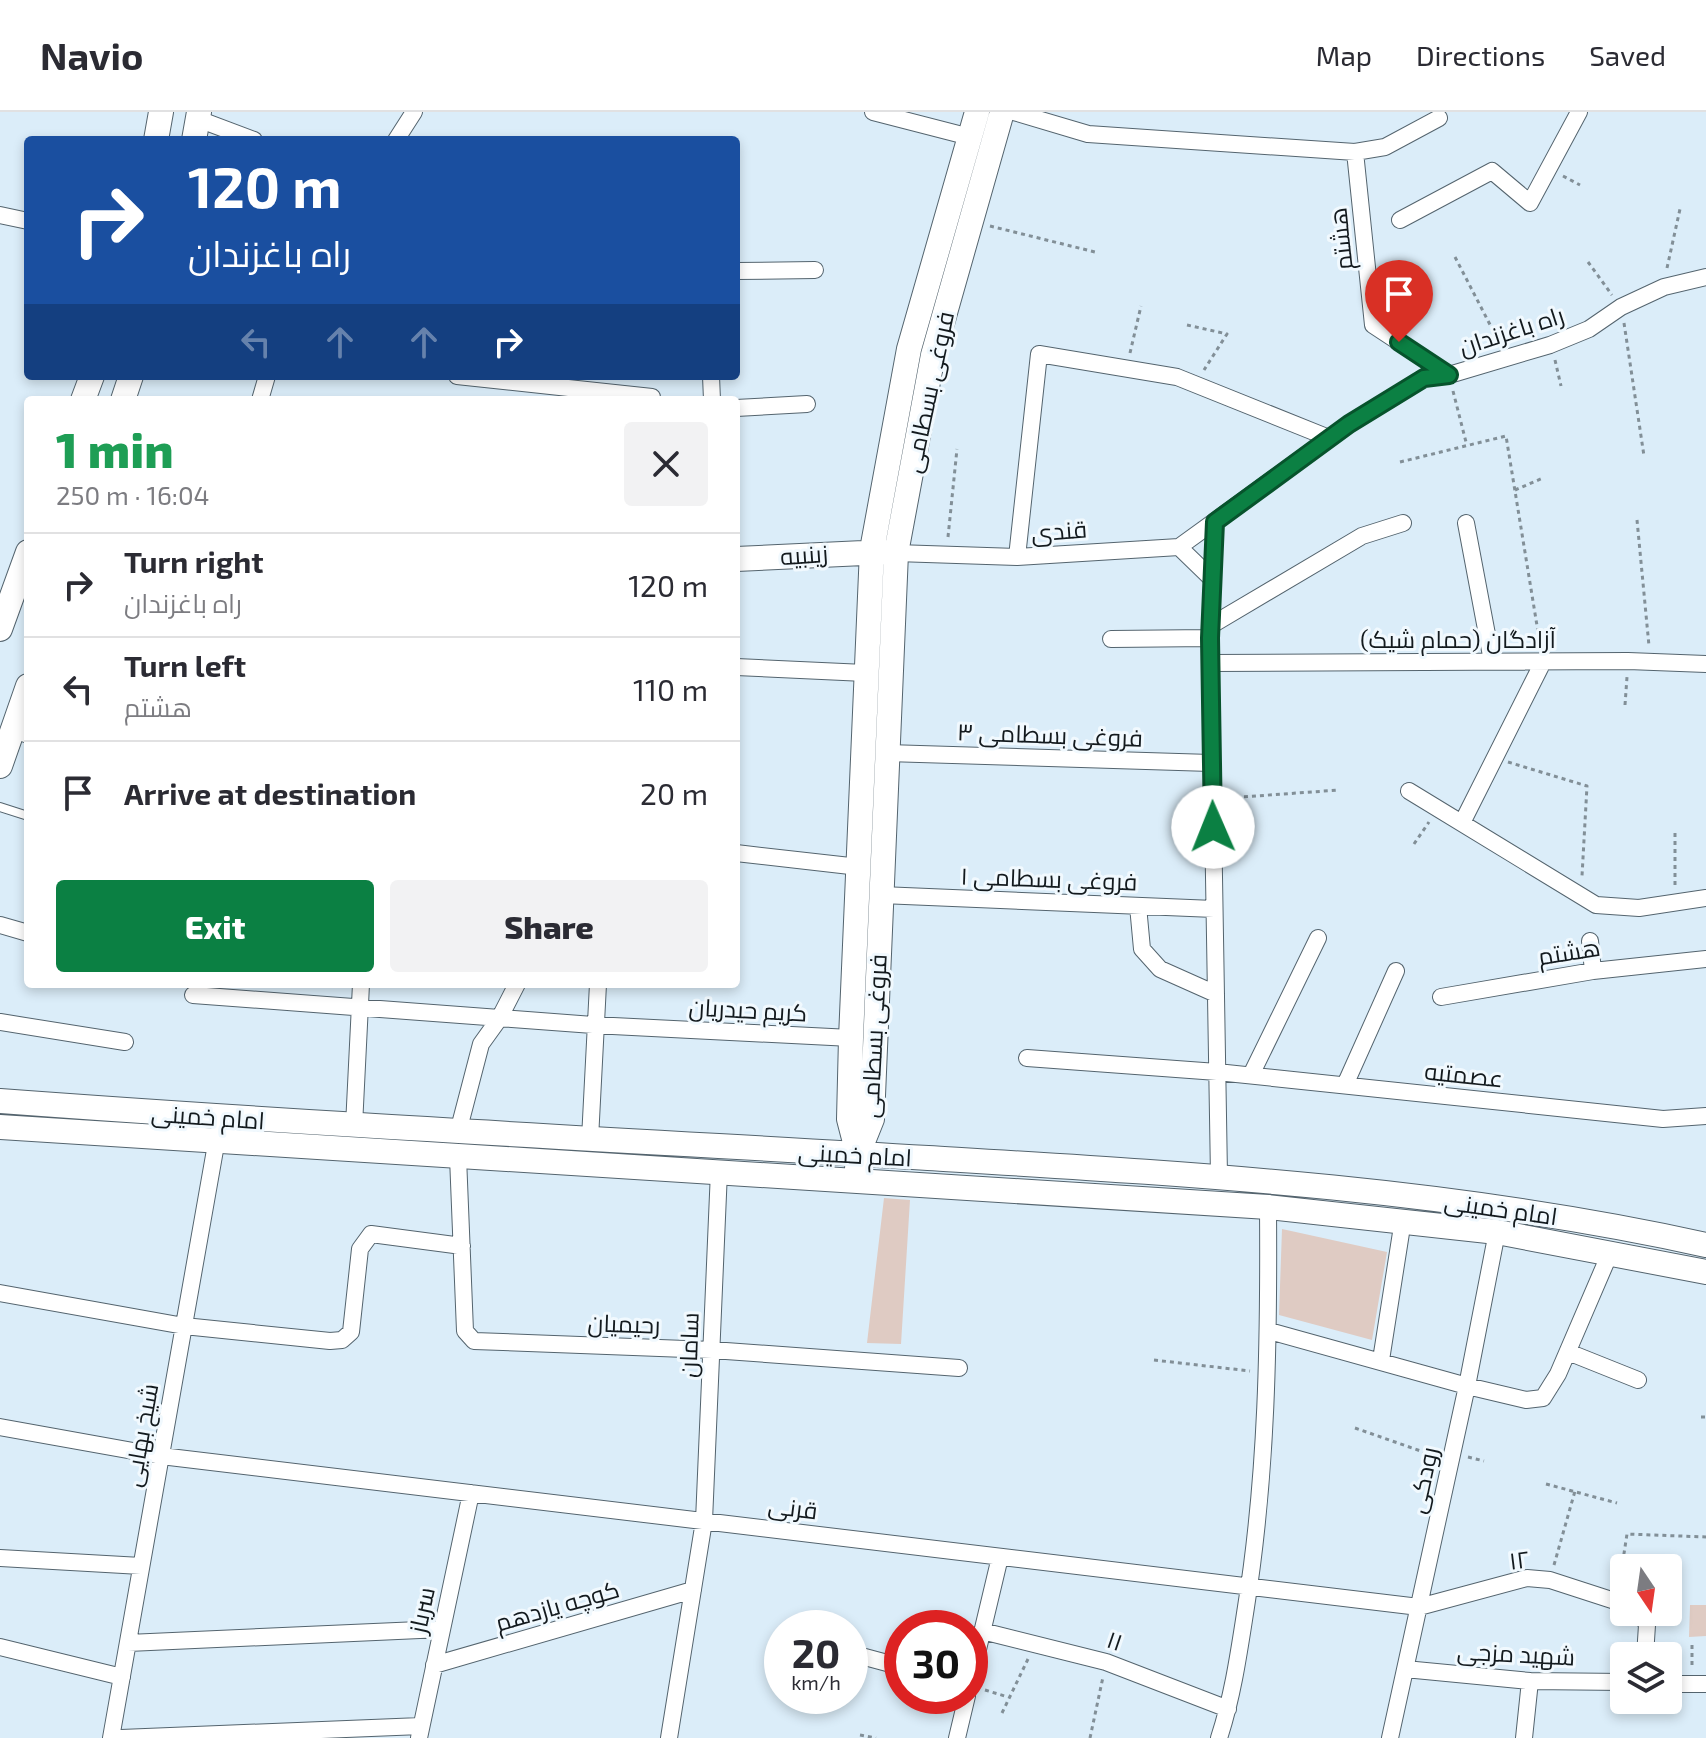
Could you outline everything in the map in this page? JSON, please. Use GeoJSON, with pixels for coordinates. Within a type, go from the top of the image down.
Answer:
{"type":"FeatureCollection","features":[{"type":"Feature","properties":{"kind":"main road"},"geometry":{"type":"LineString","coordinates":[[157,136],[161,112]]}},
{"type":"Feature","properties":{"kind":"main road","name":"فروغی بسطامی"},"geometry":{"type":"LineString","coordinates":[[858,1154],[849,1119],[865,673],[884,551],[909,349],[977,112]]}},
{"type":"Feature","properties":{"kind":"main road","name":"فروغی بسطامی"},"geometry":{"type":"LineString","coordinates":[[858,1154],[872,1119],[887,753],[884,551],[933,355],[1002,112]]}},
{"type":"Feature","properties":{"kind":"main road","name":"زینبیه"},"geometry":{"type":"LineString","coordinates":[[740,559],[884,551]]}},
{"type":"Feature","properties":{"kind":"main road"},"geometry":{"type":"LineString","coordinates":[[0,629],[24,563]]}},
{"type":"Feature","properties":{"kind":"main road"},"geometry":{"type":"LineString","coordinates":[[0,766],[20,732],[24,709]]}},
{"type":"Feature","properties":{"kind":"main road","name":"امام خمینی"},"geometry":{"type":"LineString","coordinates":[[0,1101],[458,1157],[1268,1207],[1403,1220],[1497,1232],[1706,1272]]}},
{"type":"Feature","properties":{"kind":"main road","name":"امام خمینی"},"geometry":{"type":"LineString","coordinates":[[3,1129],[354,1126],[1219,1176],[1501,1205],[1706,1245]]}},
{"type":"Feature","properties":{"kind":"main road"},"geometry":{"type":"LineString","coordinates":[[856,1180],[858,1154]]}},
{"type":"Feature","properties":{"kind":"street"},"geometry":{"type":"LineString","coordinates":[[399,136],[414,112]]}},
{"type":"Feature","properties":{"kind":"street"},"geometry":{"type":"LineString","coordinates":[[873,112],[970,137]]}},
{"type":"Feature","properties":{"kind":"street"},"geometry":{"type":"LineString","coordinates":[[1014,112],[1088,134],[1355,152],[1385,147],[1439,118]]}},
{"type":"Feature","properties":{"kind":"street"},"geometry":{"type":"LineString","coordinates":[[1400,220],[1492,171],[1530,203],[1579,112]]}},
{"type":"Feature","properties":{"kind":"street"},"geometry":{"type":"LineString","coordinates":[[197,124],[240,136]]}},
{"type":"Feature","properties":{"kind":"street","name":"هشتم"},"geometry":{"type":"LineString","coordinates":[[1355,152],[1373,325],[1449,375]]}},
{"type":"Feature","properties":{"kind":"street"},"geometry":{"type":"LineString","coordinates":[[0,215],[24,220]]}},
{"type":"Feature","properties":{"kind":"street"},"geometry":{"type":"LineString","coordinates":[[740,271],[815,270]]}},
{"type":"Feature","properties":{"kind":"street","name":"راه باغزندان"},"geometry":{"type":"LineString","coordinates":[[1179,547],[1329,438],[1424,378],[1508,360],[1550,345],[1589,329],[1621,307],[1664,287],[1706,277]]}},
{"type":"Feature","properties":{"kind":"street"},"geometry":{"type":"LineString","coordinates":[[1017,557],[1039,354],[1177,377],[1329,438]]}},
{"type":"Feature","properties":{"kind":"street"},"geometry":{"type":"LineString","coordinates":[[538,380],[645,396]]}},
{"type":"Feature","properties":{"kind":"street"},"geometry":{"type":"LineString","coordinates":[[740,408],[807,404]]}},
{"type":"Feature","properties":{"kind":"street"},"geometry":{"type":"LineString","coordinates":[[1215,522],[1210,632],[1219,1176]]}},
{"type":"Feature","properties":{"kind":"street"},"geometry":{"type":"LineString","coordinates":[[1111,639],[1210,632],[1362,536],[1403,523]]}},
{"type":"Feature","properties":{"kind":"street"},"geometry":{"type":"LineString","coordinates":[[1466,523],[1492,661]]}},
{"type":"Feature","properties":{"kind":"street"},"geometry":{"type":"LineString","coordinates":[[1179,547],[1212,579]]}},
{"type":"Feature","properties":{"kind":"street","name":"قندی"},"geometry":{"type":"LineString","coordinates":[[884,551],[946,557],[1017,557],[1179,547]]}},
{"type":"Feature","properties":{"kind":"street","name":"آزادگان (حمام شیک)"},"geometry":{"type":"LineString","coordinates":[[1211,663],[1628,661],[1706,664]]}},
{"type":"Feature","properties":{"kind":"street"},"geometry":{"type":"LineString","coordinates":[[1463,821],[1543,662]]}},
{"type":"Feature","properties":{"kind":"street"},"geometry":{"type":"LineString","coordinates":[[740,667],[865,673]]}},
{"type":"Feature","properties":{"kind":"street","name":"فروغی بسطامی ۳"},"geometry":{"type":"LineString","coordinates":[[887,753],[1211,763]]}},
{"type":"Feature","properties":{"kind":"street"},"geometry":{"type":"LineString","coordinates":[[1409,791],[1463,821],[1596,905],[1639,908],[1706,898]]}},
{"type":"Feature","properties":{"kind":"street"},"geometry":{"type":"LineString","coordinates":[[740,853],[859,867]]}},
{"type":"Feature","properties":{"kind":"street","name":"فروغی بسطامی ۱"},"geometry":{"type":"LineString","coordinates":[[881,895],[1214,909]]}},
{"type":"Feature","properties":{"kind":"street"},"geometry":{"type":"LineString","coordinates":[[1138,906],[1142,949],[1160,969],[1216,994]]}},
{"type":"Feature","properties":{"kind":"street"},"geometry":{"type":"LineString","coordinates":[[0,925],[24,932]]}},
{"type":"Feature","properties":{"kind":"street"},"geometry":{"type":"LineString","coordinates":[[1251,1075],[1318,938]]}},
{"type":"Feature","properties":{"kind":"street"},"geometry":{"type":"LineString","coordinates":[[1590,941],[1593,971]]}},
{"type":"Feature","properties":{"kind":"street","name":"هشتم"},"geometry":{"type":"LineString","coordinates":[[1441,997],[1593,971],[1706,959]]}},
{"type":"Feature","properties":{"kind":"street"},"geometry":{"type":"LineString","coordinates":[[1345,1085],[1396,971]]}},
{"type":"Feature","properties":{"kind":"street"},"geometry":{"type":"LineString","coordinates":[[354,1126],[361,988]]}},
{"type":"Feature","properties":{"kind":"street"},"geometry":{"type":"LineString","coordinates":[[458,1132],[481,1044],[499,1019],[515,988]]}},
{"type":"Feature","properties":{"kind":"street"},"geometry":{"type":"LineString","coordinates":[[590,1139],[593,1025],[598,988]]}},
{"type":"Feature","properties":{"kind":"street","name":"کریم حیدریان"},"geometry":{"type":"LineString","coordinates":[[193,995],[499,1019],[851,1038]]}},
{"type":"Feature","properties":{"kind":"street"},"geometry":{"type":"LineString","coordinates":[[0,1022],[125,1042]]}},
{"type":"Feature","properties":{"kind":"street","name":"عصمتیه"},"geometry":{"type":"LineString","coordinates":[[1027,1058],[1251,1075],[1663,1119],[1706,1116]]}},
{"type":"Feature","properties":{"kind":"street","name":"شیخ بهایی"},"geometry":{"type":"LineString","coordinates":[[111,1738],[218,1129]]}},
{"type":"Feature","properties":{"kind":"street","name":"رحیمیان"},"geometry":{"type":"LineString","coordinates":[[458,1157],[465,1331],[474,1341],[712,1350],[959,1368]]}},
{"type":"Feature","properties":{"kind":"street","name":"سامان"},"geometry":{"type":"LineString","coordinates":[[669,1738],[704,1521],[719,1171]]}},
{"type":"Feature","properties":{"kind":"street"},"geometry":{"type":"LineString","coordinates":[[1219,1738],[1228,1709],[1249,1586],[1265,1455],[1269,1373],[1268,1207]]}},
{"type":"Feature","properties":{"kind":"street"},"geometry":{"type":"LineString","coordinates":[[1381,1360],[1403,1220]]}},
{"type":"Feature","properties":{"kind":"street","name":"رودکی"},"geometry":{"type":"LineString","coordinates":[[1390,1738],[1451,1462],[1497,1232]]}},
{"type":"Feature","properties":{"kind":"street"},"geometry":{"type":"LineString","coordinates":[[0,1293],[184,1326],[342,1340],[351,1332],[360,1249],[371,1234],[462,1246]]}},
{"type":"Feature","properties":{"kind":"street"},"geometry":{"type":"LineString","coordinates":[[1269,1331],[1467,1386],[1526,1400],[1543,1398],[1568,1352],[1610,1253]]}},
{"type":"Feature","properties":{"kind":"street"},"geometry":{"type":"LineString","coordinates":[[1568,1352],[1638,1380]]}},
{"type":"Feature","properties":{"kind":"street","name":"قرنی"},"geometry":{"type":"LineString","coordinates":[[0,1427],[161,1456],[1419,1607]]}},
{"type":"Feature","properties":{"kind":"street","name":"سرباز"},"geometry":{"type":"LineString","coordinates":[[420,1732],[471,1493]]}},
{"type":"Feature","properties":{"kind":"street"},"geometry":{"type":"LineString","coordinates":[[987,1610],[1000,1557]]}},
{"type":"Feature","properties":{"kind":"street"},"geometry":{"type":"LineString","coordinates":[[0,1558],[141,1566]]}},
{"type":"Feature","properties":{"kind":"street","name":"۱۲"},"geometry":{"type":"LineString","coordinates":[[1419,1607],[1527,1578],[1550,1580],[1610,1600]]}},
{"type":"Feature","properties":{"kind":"street","name":"کوچه یازدهم"},"geometry":{"type":"LineString","coordinates":[[434,1665],[693,1590]]}},
{"type":"Feature","properties":{"kind":"street"},"geometry":{"type":"LineString","coordinates":[[128,1643],[442,1629]]}},
{"type":"Feature","properties":{"kind":"street","name":"۱۱"},"geometry":{"type":"LineString","coordinates":[[988,1632],[1037,1642],[1106,1662],[1228,1709]]}},
{"type":"Feature","properties":{"kind":"street"},"geometry":{"type":"LineString","coordinates":[[0,1647],[122,1677]]}},
{"type":"Feature","properties":{"kind":"street","name":"شهید مزجی"},"geometry":{"type":"LineString","coordinates":[[1405,1669],[1530,1681],[1610,1682]]}},
{"type":"Feature","properties":{"kind":"street"},"geometry":{"type":"LineString","coordinates":[[1524,1738],[1530,1681]]}},
{"type":"Feature","properties":{"kind":"street"},"geometry":{"type":"LineString","coordinates":[[957,1738],[965,1714]]}},
{"type":"Feature","properties":{"kind":"street"},"geometry":{"type":"LineString","coordinates":[[121,1738],[420,1732]]}},
{"type":"Feature","properties":{"kind":"lane"},"geometry":{"type":"LineString","coordinates":[[0,807],[24,815]]}},
{"type":"Feature","properties":{"kind":"path"},"geometry":{"type":"LineString","coordinates":[[1664,287],[1680,209]]}},
{"type":"Feature","properties":{"kind":"path"},"geometry":{"type":"LineString","coordinates":[[971,222],[1095,252]]}},
{"type":"Feature","properties":{"kind":"path"},"geometry":{"type":"LineString","coordinates":[[1455,257],[1508,360]]}},
{"type":"Feature","properties":{"kind":"path"},"geometry":{"type":"LineString","coordinates":[[1588,262],[1621,307],[1644,456]]}},
{"type":"Feature","properties":{"kind":"path"},"geometry":{"type":"LineString","coordinates":[[1126,369],[1141,306]]}},
{"type":"Feature","properties":{"kind":"path"},"geometry":{"type":"LineString","coordinates":[[1187,325],[1227,334],[1195,384]]}},
{"type":"Feature","properties":{"kind":"path"},"geometry":{"type":"LineString","coordinates":[[1550,345],[1561,386]]}},
{"type":"Feature","properties":{"kind":"path"},"geometry":{"type":"LineString","coordinates":[[1449,375],[1466,443]]}},
{"type":"Feature","properties":{"kind":"path"},"geometry":{"type":"LineString","coordinates":[[1400,462],[1466,443],[1506,436],[1543,662]]}},
{"type":"Feature","properties":{"kind":"path"},"geometry":{"type":"LineString","coordinates":[[946,557],[957,449]]}},
{"type":"Feature","properties":{"kind":"path"},"geometry":{"type":"LineString","coordinates":[[1515,490],[1543,478]]}},
{"type":"Feature","properties":{"kind":"path"},"geometry":{"type":"LineString","coordinates":[[1637,520],[1650,662]]}},
{"type":"Feature","properties":{"kind":"path"},"geometry":{"type":"LineString","coordinates":[[1625,705],[1628,661]]}},
{"type":"Feature","properties":{"kind":"path"},"geometry":{"type":"LineString","coordinates":[[1493,757],[1587,786],[1581,898]]}},
{"type":"Feature","properties":{"kind":"path"},"geometry":{"type":"LineString","coordinates":[[1212,799],[1339,790]]}},
{"type":"Feature","properties":{"kind":"path"},"geometry":{"type":"LineString","coordinates":[[1414,844],[1438,809]]}},
{"type":"Feature","properties":{"kind":"path"},"geometry":{"type":"LineString","coordinates":[[1675,833],[1675,902]]}},
{"type":"Feature","properties":{"kind":"path"},"geometry":{"type":"LineString","coordinates":[[1154,1360],[1269,1373]]}},
{"type":"Feature","properties":{"kind":"path"},"geometry":{"type":"LineString","coordinates":[[1355,1428],[1451,1462]]}},
{"type":"Feature","properties":{"kind":"path"},"geometry":{"type":"LineString","coordinates":[[1546,1484],[1617,1503]]}},
{"type":"Feature","properties":{"kind":"path"},"geometry":{"type":"LineString","coordinates":[[1550,1580],[1575,1491]]}},
{"type":"Feature","properties":{"kind":"path"},"geometry":{"type":"LineString","coordinates":[[1625,1554],[1627,1534],[1706,1537]]}},
{"type":"Feature","properties":{"kind":"path"},"geometry":{"type":"LineString","coordinates":[[1002,1713],[1037,1642]]}},
{"type":"Feature","properties":{"kind":"path"},"geometry":{"type":"LineString","coordinates":[[1692,1645],[1699,1684]]}},
{"type":"Feature","properties":{"kind":"path"},"geometry":{"type":"LineString","coordinates":[[1090,1738],[1106,1662]]}},
{"type":"Feature","properties":{"kind":"path"},"geometry":{"type":"LineString","coordinates":[[988,1692],[1008,1697]]}},
{"type":"Feature","properties":{"kind":"path"},"geometry":{"type":"LineString","coordinates":[[860,1735],[876,1738]]}},
{"type":"Feature","properties":{"kind":"building"},"geometry":{"type":"Polygon","coordinates":[[[884,1198],[910,1200],[901,1344],[867,1343],[884,1198]]]}},
{"type":"Feature","properties":{"kind":"building"},"geometry":{"type":"Polygon","coordinates":[[[1282,1229],[1387,1252],[1372,1340],[1279,1315],[1282,1229]]]}},
{"type":"Feature","properties":{"kind":"building"},"geometry":{"type":"Polygon","coordinates":[[[1690,1605],[1706,1605],[1706,1636],[1689,1637],[1690,1605]]]}},
{"type":"Feature","properties":{"kind":"route"},"geometry":{"type":"LineString","coordinates":[[1213,827],[1210,638],[1215,522],[1349,424],[1424,378],[1449,375],[1399,342]]}}]}
